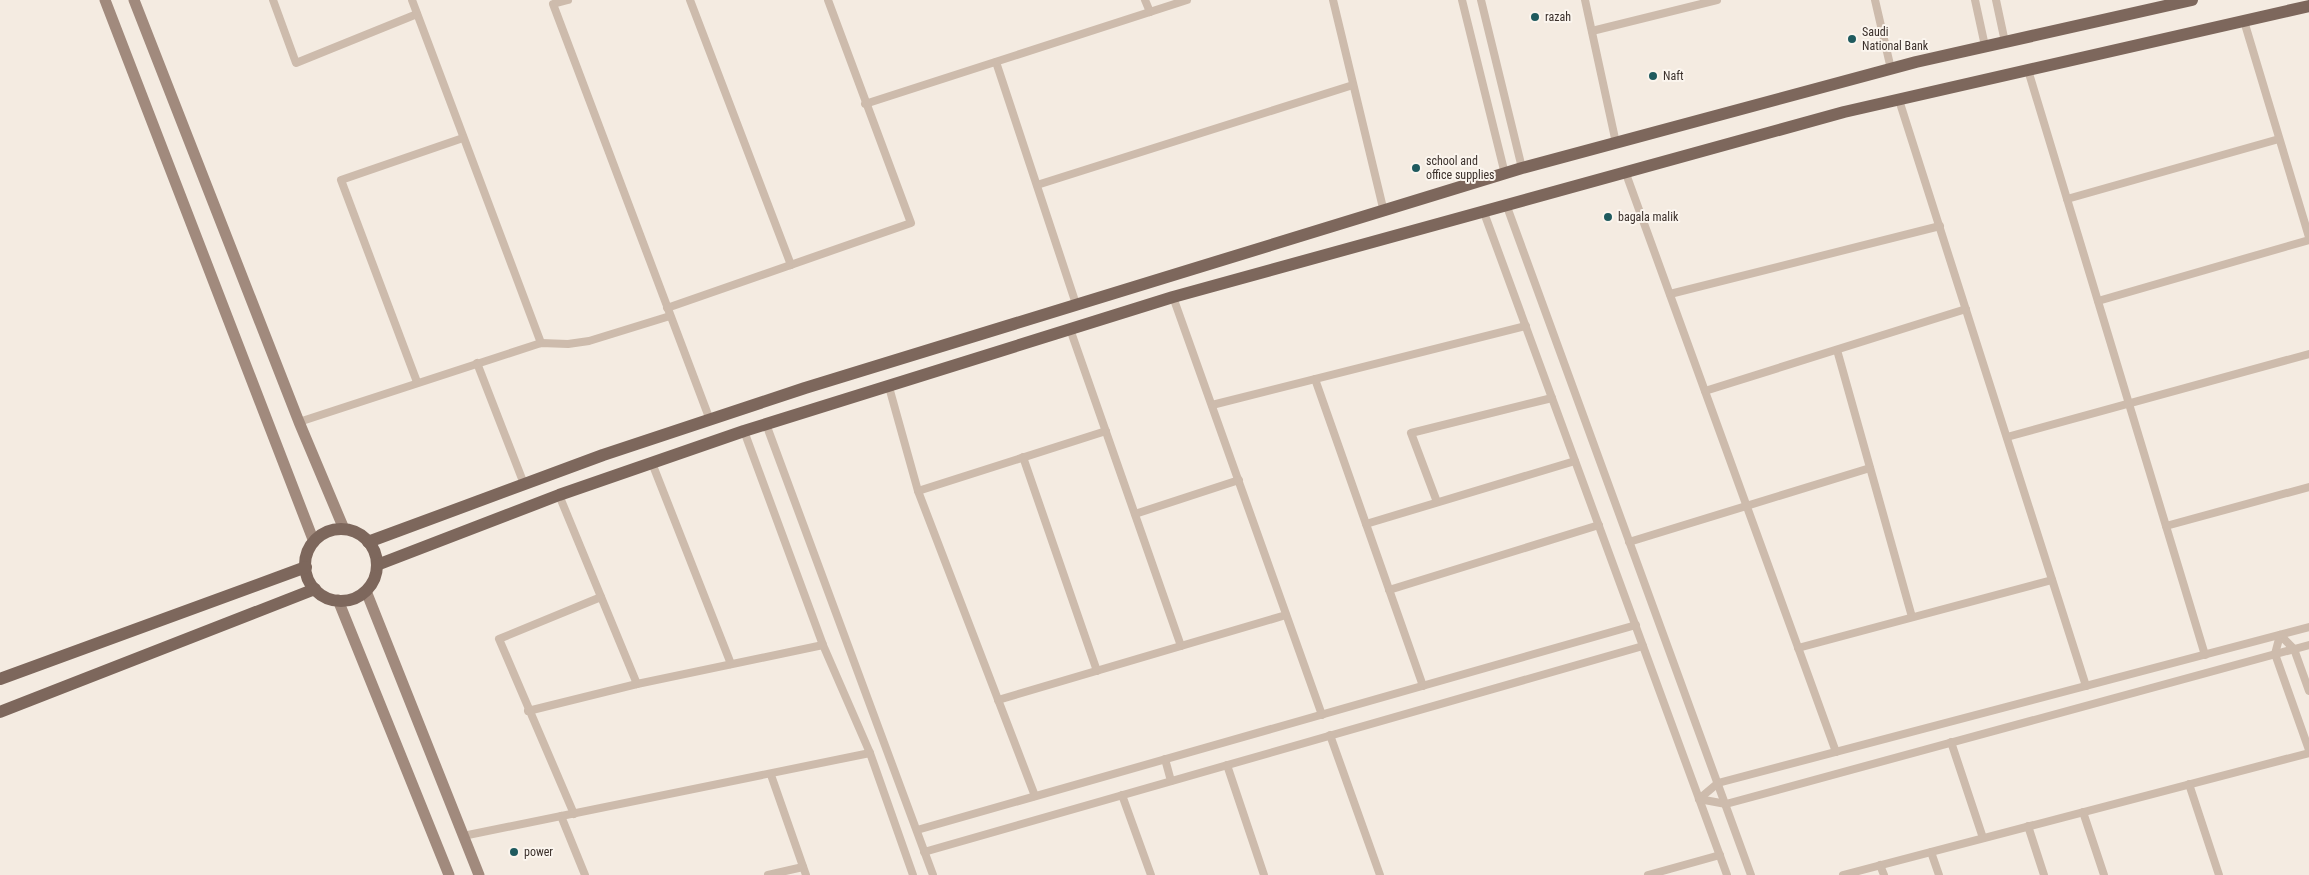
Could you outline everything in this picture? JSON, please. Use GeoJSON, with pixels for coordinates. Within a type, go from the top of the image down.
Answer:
{"type":"FeatureCollection","features":[{"type":"Feature","properties":{"kind":"main road"},"geometry":{"type":"LineString","coordinates":[[105,0],[314,542]]}},
{"type":"Feature","properties":{"kind":"main road"},"geometry":{"type":"LineString","coordinates":[[134,0],[299,422],[344,529]]}},
{"type":"Feature","properties":{"kind":"main road"},"geometry":{"type":"LineString","coordinates":[[368,542],[524,484],[805,388],[1076,304],[1384,212],[1522,168],[1891,69],[2192,0]]}},
{"type":"Feature","properties":{"kind":"main road"},"geometry":{"type":"LineString","coordinates":[[377,566],[559,495],[744,430],[1174,297],[1483,210],[1844,112],[2309,6]]}},
{"type":"Feature","properties":{"kind":"main road"},"geometry":{"type":"LineString","coordinates":[[344,529],[355,532],[368,542],[376,557],[377,566],[374,581],[366,591],[356,598],[338,600],[326,597],[315,589],[306,574],[306,567],[308,551],[322,534],[344,529]]}},
{"type":"Feature","properties":{"kind":"main road"},"geometry":{"type":"LineString","coordinates":[[0,679],[306,567]]}},
{"type":"Feature","properties":{"kind":"main road"},"geometry":{"type":"LineString","coordinates":[[0,712],[315,589]]}},
{"type":"Feature","properties":{"kind":"main road"},"geometry":{"type":"LineString","coordinates":[[366,591],[479,875]]}},
{"type":"Feature","properties":{"kind":"main road"},"geometry":{"type":"LineString","coordinates":[[338,600],[449,875]]}},
{"type":"Feature","properties":{"kind":"street"},"geometry":{"type":"LineString","coordinates":[[273,0],[296,64],[417,14]]}},
{"type":"Feature","properties":{"kind":"street"},"geometry":{"type":"LineString","coordinates":[[412,0],[541,343]]}},
{"type":"Feature","properties":{"kind":"street"},"geometry":{"type":"LineString","coordinates":[[568,0],[553,4],[710,420]]}},
{"type":"Feature","properties":{"kind":"street"},"geometry":{"type":"LineString","coordinates":[[690,0],[791,265]]}},
{"type":"Feature","properties":{"kind":"street"},"geometry":{"type":"LineString","coordinates":[[667,308],[911,223],[865,104],[828,0]]}},
{"type":"Feature","properties":{"kind":"street"},"geometry":{"type":"LineString","coordinates":[[1145,0],[1150,12]]}},
{"type":"Feature","properties":{"kind":"street"},"geometry":{"type":"LineString","coordinates":[[865,104],[1187,0]]}},
{"type":"Feature","properties":{"kind":"street"},"geometry":{"type":"LineString","coordinates":[[1333,0],[1384,212]]}},
{"type":"Feature","properties":{"kind":"street"},"geometry":{"type":"LineString","coordinates":[[1462,0],[1504,174]]}},
{"type":"Feature","properties":{"kind":"street"},"geometry":{"type":"LineString","coordinates":[[1481,0],[1522,168]]}},
{"type":"Feature","properties":{"kind":"street"},"geometry":{"type":"LineString","coordinates":[[1585,0],[1616,143]]}},
{"type":"Feature","properties":{"kind":"street"},"geometry":{"type":"LineString","coordinates":[[1681,0],[1683,9]]}},
{"type":"Feature","properties":{"kind":"street"},"geometry":{"type":"LineString","coordinates":[[1592,31],[1717,0]]}},
{"type":"Feature","properties":{"kind":"street"},"geometry":{"type":"LineString","coordinates":[[1875,0],[1891,69]]}},
{"type":"Feature","properties":{"kind":"street"},"geometry":{"type":"LineString","coordinates":[[1975,0],[1985,46]]}},
{"type":"Feature","properties":{"kind":"street"},"geometry":{"type":"LineString","coordinates":[[1996,0],[2005,42]]}},
{"type":"Feature","properties":{"kind":"street"},"geometry":{"type":"LineString","coordinates":[[2098,301],[2309,238],[2244,21]]}},
{"type":"Feature","properties":{"kind":"street"},"geometry":{"type":"LineString","coordinates":[[996,62],[1076,304]]}},
{"type":"Feature","properties":{"kind":"street"},"geometry":{"type":"LineString","coordinates":[[2028,70],[2205,655]]}},
{"type":"Feature","properties":{"kind":"street"},"geometry":{"type":"LineString","coordinates":[[1037,185],[1354,85]]}},
{"type":"Feature","properties":{"kind":"street"},"geometry":{"type":"LineString","coordinates":[[1900,100],[2086,686]]}},
{"type":"Feature","properties":{"kind":"street"},"geometry":{"type":"LineString","coordinates":[[417,382],[341,180],[463,138]]}},
{"type":"Feature","properties":{"kind":"street"},"geometry":{"type":"LineString","coordinates":[[2067,199],[2280,139]]}},
{"type":"Feature","properties":{"kind":"street"},"geometry":{"type":"LineString","coordinates":[[1625,172],[1836,752]]}},
{"type":"Feature","properties":{"kind":"street"},"geometry":{"type":"LineString","coordinates":[[1506,204],[1751,875]]}},
{"type":"Feature","properties":{"kind":"street"},"geometry":{"type":"LineString","coordinates":[[1483,210],[1727,875]]}},
{"type":"Feature","properties":{"kind":"street"},"geometry":{"type":"LineString","coordinates":[[1670,294],[1940,226]]}},
{"type":"Feature","properties":{"kind":"street"},"geometry":{"type":"LineString","coordinates":[[1174,297],[1322,715]]}},
{"type":"Feature","properties":{"kind":"street"},"geometry":{"type":"LineString","coordinates":[[1705,391],[1966,309]]}},
{"type":"Feature","properties":{"kind":"street"},"geometry":{"type":"LineString","coordinates":[[299,422],[541,343],[568,344],[589,341],[670,316]]}},
{"type":"Feature","properties":{"kind":"street"},"geometry":{"type":"LineString","coordinates":[[1212,406],[1526,326]]}},
{"type":"Feature","properties":{"kind":"street"},"geometry":{"type":"LineString","coordinates":[[1070,329],[1181,646]]}},
{"type":"Feature","properties":{"kind":"street"},"geometry":{"type":"LineString","coordinates":[[1837,350],[1912,617]]}},
{"type":"Feature","properties":{"kind":"street"},"geometry":{"type":"LineString","coordinates":[[2007,438],[2309,354]]}},
{"type":"Feature","properties":{"kind":"street"},"geometry":{"type":"LineString","coordinates":[[477,364],[524,484]]}},
{"type":"Feature","properties":{"kind":"street"},"geometry":{"type":"LineString","coordinates":[[1315,379],[1423,686]]}},
{"type":"Feature","properties":{"kind":"street"},"geometry":{"type":"LineString","coordinates":[[889,386],[918,491],[1035,796]]}},
{"type":"Feature","properties":{"kind":"street"},"geometry":{"type":"LineString","coordinates":[[1437,502],[1411,433],[1552,398]]}},
{"type":"Feature","properties":{"kind":"street"},"geometry":{"type":"LineString","coordinates":[[766,424],[933,875]]}},
{"type":"Feature","properties":{"kind":"street"},"geometry":{"type":"LineString","coordinates":[[744,430],[823,645],[870,753],[913,875]]}},
{"type":"Feature","properties":{"kind":"street"},"geometry":{"type":"LineString","coordinates":[[918,491],[1106,431]]}},
{"type":"Feature","properties":{"kind":"street"},"geometry":{"type":"LineString","coordinates":[[1023,457],[1097,671]]}},
{"type":"Feature","properties":{"kind":"street"},"geometry":{"type":"LineString","coordinates":[[1366,524],[1575,461]]}},
{"type":"Feature","properties":{"kind":"street"},"geometry":{"type":"LineString","coordinates":[[652,462],[731,664]]}},
{"type":"Feature","properties":{"kind":"street"},"geometry":{"type":"LineString","coordinates":[[1630,542],[1870,468]]}},
{"type":"Feature","properties":{"kind":"street"},"geometry":{"type":"LineString","coordinates":[[1135,514],[1238,480]]}},
{"type":"Feature","properties":{"kind":"street"},"geometry":{"type":"LineString","coordinates":[[2166,526],[2309,487]]}},
{"type":"Feature","properties":{"kind":"street"},"geometry":{"type":"LineString","coordinates":[[559,495],[636,684]]}},
{"type":"Feature","properties":{"kind":"street"},"geometry":{"type":"LineString","coordinates":[[1389,590],[1599,525]]}},
{"type":"Feature","properties":{"kind":"street"},"geometry":{"type":"LineString","coordinates":[[1798,648],[2052,580]]}},
{"type":"Feature","properties":{"kind":"street"},"geometry":{"type":"LineString","coordinates":[[574,814],[528,711],[499,639],[601,598]]}},
{"type":"Feature","properties":{"kind":"street"},"geometry":{"type":"LineString","coordinates":[[998,700],[1286,615]]}},
{"type":"Feature","properties":{"kind":"street"},"geometry":{"type":"LineString","coordinates":[[917,830],[1636,625]]}},
{"type":"Feature","properties":{"kind":"street"},"geometry":{"type":"LineString","coordinates":[[1699,799],[1718,783],[2309,627]]}},
{"type":"Feature","properties":{"kind":"street"},"geometry":{"type":"LineString","coordinates":[[2280,635],[2294,649],[2309,691]]}},
{"type":"Feature","properties":{"kind":"street"},"geometry":{"type":"LineString","coordinates":[[1843,875],[2309,752],[2275,654],[2280,635]]}},
{"type":"Feature","properties":{"kind":"street"},"geometry":{"type":"LineString","coordinates":[[528,711],[636,684],[823,645]]}},
{"type":"Feature","properties":{"kind":"street"},"geometry":{"type":"LineString","coordinates":[[1699,799],[1726,804],[2309,645]]}},
{"type":"Feature","properties":{"kind":"street"},"geometry":{"type":"LineString","coordinates":[[924,852],[1643,646]]}},
{"type":"Feature","properties":{"kind":"street"},"geometry":{"type":"LineString","coordinates":[[1330,735],[1380,875]]}},
{"type":"Feature","properties":{"kind":"street"},"geometry":{"type":"LineString","coordinates":[[1951,742],[1983,838]]}},
{"type":"Feature","properties":{"kind":"street"},"geometry":{"type":"LineString","coordinates":[[463,836],[870,753]]}},
{"type":"Feature","properties":{"kind":"street"},"geometry":{"type":"LineString","coordinates":[[1165,759],[1171,781]]}},
{"type":"Feature","properties":{"kind":"street"},"geometry":{"type":"LineString","coordinates":[[1227,765],[1264,875]]}},
{"type":"Feature","properties":{"kind":"street"},"geometry":{"type":"LineString","coordinates":[[768,875],[804,871],[771,774]]}},
{"type":"Feature","properties":{"kind":"street"},"geometry":{"type":"LineString","coordinates":[[2188,784],[2219,875]]}},
{"type":"Feature","properties":{"kind":"street"},"geometry":{"type":"LineString","coordinates":[[1122,795],[1151,875]]}},
{"type":"Feature","properties":{"kind":"street"},"geometry":{"type":"LineString","coordinates":[[2082,812],[2104,875]]}},
{"type":"Feature","properties":{"kind":"street"},"geometry":{"type":"LineString","coordinates":[[561,816],[584,875]]}},
{"type":"Feature","properties":{"kind":"street"},"geometry":{"type":"LineString","coordinates":[[2028,826],[2044,875]]}},
{"type":"Feature","properties":{"kind":"street"},"geometry":{"type":"LineString","coordinates":[[1931,852],[1939,875]]}},
{"type":"Feature","properties":{"kind":"street"},"geometry":{"type":"LineString","coordinates":[[1648,875],[1720,855]]}},
{"type":"Feature","properties":{"kind":"street"},"geometry":{"type":"LineString","coordinates":[[1880,865],[1884,875]]}},
{"type":"Feature","properties":{"kind":"place","name":"razah"},"geometry":{"type":"Point","coordinates":[1535,17]}},
{"type":"Feature","properties":{"kind":"place","name":"Saudi National Bank"},"geometry":{"type":"Point","coordinates":[1852,39]}},
{"type":"Feature","properties":{"kind":"place","name":"Naft"},"geometry":{"type":"Point","coordinates":[1653,76]}},
{"type":"Feature","properties":{"kind":"place","name":"school and office supplies"},"geometry":{"type":"Point","coordinates":[1416,168]}},
{"type":"Feature","properties":{"kind":"place","name":"bagala malik"},"geometry":{"type":"Point","coordinates":[1608,217]}},
{"type":"Feature","properties":{"kind":"place","name":"power"},"geometry":{"type":"Point","coordinates":[514,852]}}]}
